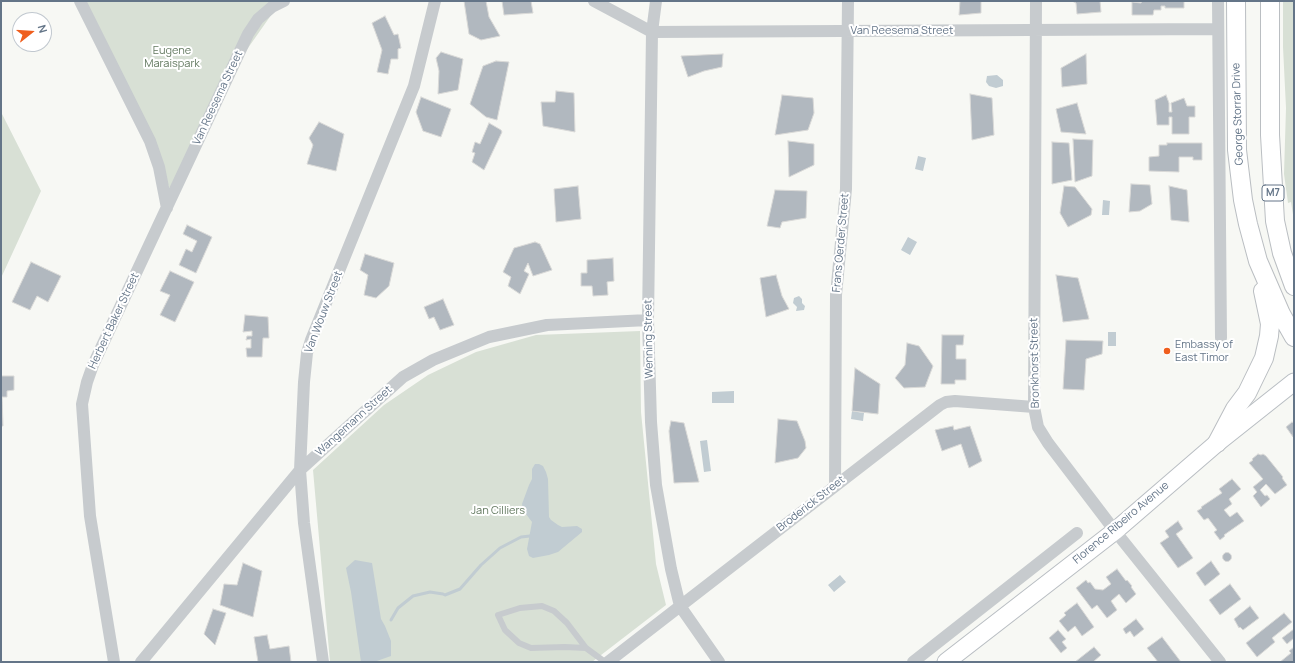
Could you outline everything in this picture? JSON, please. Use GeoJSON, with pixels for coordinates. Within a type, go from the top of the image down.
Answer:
{"type":"FeatureCollection","features":[{"type":"Feature","properties":{"kind":"main road","name":"George Storrar Drive"},"geometry":{"type":"LineString","coordinates":[[1236,1],[1237,150],[1243,200],[1258,261],[1281,314],[1294,336]]}},
{"type":"Feature","properties":{"kind":"main road","name":"M7"},"geometry":{"type":"LineString","coordinates":[[1270,1],[1270,135],[1275,221],[1282,253],[1294,286]]}},
{"type":"Feature","properties":{"kind":"main road"},"geometry":{"type":"LineString","coordinates":[[1217,443],[1256,377],[1268,346],[1270,324],[1258,261]]}},
{"type":"Feature","properties":{"kind":"main road","name":"Florence Ribeiro Avenue"},"geometry":{"type":"LineString","coordinates":[[946,662],[1115,531],[1217,443],[1294,382]]}},
{"type":"Feature","properties":{"kind":"street"},"geometry":{"type":"LineString","coordinates":[[80,1],[150,141],[159,167],[167,208]]}},
{"type":"Feature","properties":{"kind":"street","name":"Van Reesema Street"},"geometry":{"type":"LineString","coordinates":[[167,208],[248,34],[258,19],[272,7],[284,1]]}},
{"type":"Feature","properties":{"kind":"street","name":"Van Wouw Street"},"geometry":{"type":"LineString","coordinates":[[323,662],[304,522],[300,470],[304,382],[307,353],[414,86],[435,1]]}},
{"type":"Feature","properties":{"kind":"street","name":"Van Reesema Street"},"geometry":{"type":"LineString","coordinates":[[594,1],[652,32],[1218,29]]}},
{"type":"Feature","properties":{"kind":"street","name":"Wenning Street"},"geometry":{"type":"LineString","coordinates":[[656,1],[652,32],[648,320],[651,422],[656,485],[671,569],[680,606],[719,662]]}},
{"type":"Feature","properties":{"kind":"street","name":"Frans Oerder Street"},"geometry":{"type":"LineString","coordinates":[[835,485],[836,295],[846,189],[848,1]]}},
{"type":"Feature","properties":{"kind":"street","name":"Bronkhorst Street"},"geometry":{"type":"LineString","coordinates":[[1036,1],[1034,407],[1038,427],[1048,443],[1115,531],[1220,662]]}},
{"type":"Feature","properties":{"kind":"street","name":"George Storrar Drive"},"geometry":{"type":"LineString","coordinates":[[1218,1],[1221,338]]}},
{"type":"Feature","properties":{"kind":"street","name":"Herbert Baker Street"},"geometry":{"type":"LineString","coordinates":[[114,662],[90,516],[82,404],[93,365],[167,208]]}},
{"type":"Feature","properties":{"kind":"street","name":"Wangemann Street"},"geometry":{"type":"LineString","coordinates":[[141,662],[300,470],[403,377],[433,360],[489,337],[547,325],[648,320]]}},
{"type":"Feature","properties":{"kind":"street","name":"Broderick Street"},"geometry":{"type":"LineString","coordinates":[[606,662],[934,409],[946,402],[1034,407]]}},
{"type":"Feature","properties":{"kind":"street"},"geometry":{"type":"LineString","coordinates":[[913,662],[1077,533]]}},
{"type":"Feature","properties":{"kind":"lane"},"geometry":{"type":"LineString","coordinates":[[586,648],[531,648],[519,643],[505,630],[498,614],[520,608],[542,606],[554,611],[567,623],[586,648],[606,662]]}},
{"type":"Feature","properties":{"kind":"green space","name":"Eugene Maraispark"},"geometry":{"type":"Polygon","coordinates":[[[84,1],[281,1],[215,95],[170,189],[84,1]]]}},
{"type":"Feature","properties":{"kind":"green space"},"geometry":{"type":"Polygon","coordinates":[[[1283,1],[1294,1],[1294,221],[1291,202],[1288,203],[1284,174],[1286,108],[1283,47],[1283,1]]]}},
{"type":"Feature","properties":{"kind":"green space"},"geometry":{"type":"Polygon","coordinates":[[[1,112],[41,191],[1,278],[1,112]]]}},
{"type":"Feature","properties":{"kind":"green space","name":"Jan Cilliers"},"geometry":{"type":"Polygon","coordinates":[[[640,331],[641,412],[656,564],[666,605],[592,662],[330,662],[313,470],[384,405],[428,375],[476,352],[536,335],[640,331]]]}},
{"type":"Feature","properties":{"kind":"shaded area"},"geometry":{"type":"Polygon","coordinates":[[[997,75],[1003,80],[1003,86],[996,88],[989,86],[986,82],[987,76],[997,75]]]}},
{"type":"Feature","properties":{"kind":"shaded area"},"geometry":{"type":"Polygon","coordinates":[[[918,156],[926,158],[923,171],[915,169],[918,156]]]}},
{"type":"Feature","properties":{"kind":"shaded area"},"geometry":{"type":"Polygon","coordinates":[[[1103,200],[1110,201],[1109,215],[1102,215],[1103,200]]]}},
{"type":"Feature","properties":{"kind":"shaded area"},"geometry":{"type":"Polygon","coordinates":[[[908,237],[917,242],[910,255],[901,250],[908,237]]]}},
{"type":"Feature","properties":{"kind":"shaded area"},"geometry":{"type":"Polygon","coordinates":[[[799,296],[805,306],[804,310],[796,311],[797,307],[793,303],[794,298],[799,296]]]}},
{"type":"Feature","properties":{"kind":"shaded area"},"geometry":{"type":"Polygon","coordinates":[[[1108,332],[1116,332],[1116,346],[1108,346],[1108,332]]]}},
{"type":"Feature","properties":{"kind":"shaded area"},"geometry":{"type":"Polygon","coordinates":[[[734,391],[734,403],[712,403],[712,392],[734,391]]]}},
{"type":"Feature","properties":{"kind":"shaded area"},"geometry":{"type":"Polygon","coordinates":[[[852,411],[864,413],[863,421],[851,419],[852,411]]]}},
{"type":"Feature","properties":{"kind":"shaded area"},"geometry":{"type":"Polygon","coordinates":[[[707,440],[711,471],[704,472],[700,441],[707,440]]]}},
{"type":"Feature","properties":{"kind":"shaded area"},"geometry":{"type":"Polygon","coordinates":[[[535,464],[543,466],[548,479],[549,517],[551,520],[562,527],[577,526],[582,529],[582,532],[558,552],[533,558],[529,556],[527,549],[532,522],[523,510],[522,504],[532,479],[532,469],[535,464]]]}},
{"type":"Feature","properties":{"kind":"shaded area"},"geometry":{"type":"Polygon","coordinates":[[[355,560],[372,563],[381,619],[391,641],[391,656],[374,662],[361,662],[346,568],[355,560]]]}},
{"type":"Feature","properties":{"kind":"shaded area"},"geometry":{"type":"Polygon","coordinates":[[[840,575],[846,582],[834,592],[828,585],[840,575]]]}},
{"type":"Feature","properties":{"kind":"building"},"geometry":{"type":"Polygon","coordinates":[[[464,1],[486,1],[489,17],[500,36],[481,40],[469,34],[464,1]]]}},
{"type":"Feature","properties":{"kind":"building"},"geometry":{"type":"Polygon","coordinates":[[[502,1],[531,1],[533,13],[504,15],[502,1]]]}},
{"type":"Feature","properties":{"kind":"building"},"geometry":{"type":"Polygon","coordinates":[[[960,1],[981,1],[981,13],[959,15],[960,1]]]}},
{"type":"Feature","properties":{"kind":"building"},"geometry":{"type":"Polygon","coordinates":[[[1072,1],[1100,1],[1101,12],[1077,14],[1076,3],[1072,1]]]}},
{"type":"Feature","properties":{"kind":"building"},"geometry":{"type":"Polygon","coordinates":[[[1142,1],[1184,1],[1184,8],[1165,8],[1165,6],[1161,6],[1161,10],[1154,10],[1153,15],[1132,15],[1132,2],[1141,3],[1142,1]]]}},
{"type":"Feature","properties":{"kind":"building"},"geometry":{"type":"Polygon","coordinates":[[[385,16],[394,35],[398,34],[401,48],[398,49],[398,59],[391,59],[388,74],[377,72],[382,50],[372,23],[385,16]]]}},
{"type":"Feature","properties":{"kind":"building"},"geometry":{"type":"Polygon","coordinates":[[[441,52],[463,59],[458,90],[438,94],[439,71],[436,58],[441,52]]]}},
{"type":"Feature","properties":{"kind":"building"},"geometry":{"type":"Polygon","coordinates":[[[723,54],[722,67],[704,71],[688,77],[681,56],[723,54]]]}},
{"type":"Feature","properties":{"kind":"building"},"geometry":{"type":"Polygon","coordinates":[[[1086,54],[1087,84],[1062,87],[1061,68],[1086,54]]]}},
{"type":"Feature","properties":{"kind":"building"},"geometry":{"type":"Polygon","coordinates":[[[496,61],[509,62],[497,120],[486,117],[470,104],[483,66],[496,61]]]}},
{"type":"Feature","properties":{"kind":"building"},"geometry":{"type":"Polygon","coordinates":[[[556,91],[574,93],[575,132],[543,126],[541,102],[555,102],[556,91]]]}},
{"type":"Feature","properties":{"kind":"building"},"geometry":{"type":"Polygon","coordinates":[[[970,94],[992,98],[994,135],[972,140],[970,94]]]}},
{"type":"Feature","properties":{"kind":"building"},"geometry":{"type":"Polygon","coordinates":[[[782,95],[813,98],[814,113],[808,130],[775,135],[782,95]]]}},
{"type":"Feature","properties":{"kind":"building"},"geometry":{"type":"Polygon","coordinates":[[[1166,95],[1169,103],[1169,112],[1172,112],[1171,103],[1184,98],[1187,106],[1195,106],[1195,117],[1189,117],[1189,134],[1172,134],[1172,117],[1169,117],[1169,125],[1157,125],[1155,100],[1166,95]]]}},
{"type":"Feature","properties":{"kind":"building"},"geometry":{"type":"Polygon","coordinates":[[[421,97],[451,109],[441,137],[423,131],[416,112],[421,97]]]}},
{"type":"Feature","properties":{"kind":"building"},"geometry":{"type":"Polygon","coordinates":[[[1077,103],[1086,134],[1061,132],[1056,109],[1077,103]]]}},
{"type":"Feature","properties":{"kind":"building"},"geometry":{"type":"Polygon","coordinates":[[[319,122],[344,134],[336,171],[307,164],[313,145],[309,138],[319,122]]]}},
{"type":"Feature","properties":{"kind":"building"},"geometry":{"type":"Polygon","coordinates":[[[489,123],[502,132],[484,170],[472,162],[475,153],[472,152],[475,142],[480,144],[489,123]]]}},
{"type":"Feature","properties":{"kind":"building"},"geometry":{"type":"Polygon","coordinates":[[[1073,139],[1093,140],[1092,176],[1075,182],[1073,139]]]}},
{"type":"Feature","properties":{"kind":"building"},"geometry":{"type":"Polygon","coordinates":[[[788,141],[814,144],[814,165],[789,177],[788,141]]]}},
{"type":"Feature","properties":{"kind":"building"},"geometry":{"type":"Polygon","coordinates":[[[1052,142],[1069,143],[1072,180],[1052,184],[1052,142]]]}},
{"type":"Feature","properties":{"kind":"building"},"geometry":{"type":"Polygon","coordinates":[[[1167,143],[1202,143],[1202,160],[1193,160],[1193,157],[1179,157],[1179,172],[1149,171],[1149,157],[1159,156],[1159,145],[1167,145],[1167,143]]]}},
{"type":"Feature","properties":{"kind":"building"},"geometry":{"type":"Polygon","coordinates":[[[1131,184],[1150,185],[1152,204],[1140,211],[1129,212],[1131,184]]]}},
{"type":"Feature","properties":{"kind":"building"},"geometry":{"type":"Polygon","coordinates":[[[578,186],[581,219],[556,222],[554,189],[578,186]]]}},
{"type":"Feature","properties":{"kind":"building"},"geometry":{"type":"Polygon","coordinates":[[[1064,186],[1075,187],[1092,209],[1091,215],[1068,227],[1060,213],[1064,186]]]}},
{"type":"Feature","properties":{"kind":"building"},"geometry":{"type":"Polygon","coordinates":[[[1169,186],[1187,190],[1189,222],[1171,220],[1169,186]]]}},
{"type":"Feature","properties":{"kind":"building"},"geometry":{"type":"Polygon","coordinates":[[[775,190],[807,191],[806,218],[782,222],[780,228],[767,226],[775,190]]]}},
{"type":"Feature","properties":{"kind":"building"},"geometry":{"type":"Polygon","coordinates":[[[187,225],[212,237],[196,273],[179,265],[186,249],[192,252],[197,241],[183,234],[187,225]]]}},
{"type":"Feature","properties":{"kind":"building"},"geometry":{"type":"Polygon","coordinates":[[[535,242],[540,244],[552,270],[533,276],[528,263],[524,271],[529,274],[520,294],[508,286],[511,277],[503,272],[514,248],[535,242]]]}},
{"type":"Feature","properties":{"kind":"building"},"geometry":{"type":"Polygon","coordinates":[[[365,254],[394,263],[389,286],[376,298],[364,295],[368,275],[360,270],[365,254]]]}},
{"type":"Feature","properties":{"kind":"building"},"geometry":{"type":"Polygon","coordinates":[[[613,258],[614,281],[607,282],[608,295],[593,296],[592,286],[581,286],[581,273],[587,273],[587,260],[613,258]]]}},
{"type":"Feature","properties":{"kind":"building"},"geometry":{"type":"Polygon","coordinates":[[[31,262],[61,276],[48,302],[37,296],[30,310],[12,302],[31,262]]]}},
{"type":"Feature","properties":{"kind":"building"},"geometry":{"type":"Polygon","coordinates":[[[170,271],[194,282],[175,322],[160,315],[170,295],[160,291],[170,271]]]}},
{"type":"Feature","properties":{"kind":"building"},"geometry":{"type":"Polygon","coordinates":[[[776,275],[782,296],[789,309],[766,317],[760,278],[776,275]]]}},
{"type":"Feature","properties":{"kind":"building"},"geometry":{"type":"Polygon","coordinates":[[[1056,275],[1078,278],[1089,319],[1063,322],[1056,275]]]}},
{"type":"Feature","properties":{"kind":"building"},"geometry":{"type":"Polygon","coordinates":[[[443,299],[454,325],[440,330],[434,317],[429,319],[424,307],[443,299]]]}},
{"type":"Feature","properties":{"kind":"building"},"geometry":{"type":"Polygon","coordinates":[[[245,315],[268,317],[269,338],[263,338],[262,357],[247,357],[246,348],[251,348],[251,339],[246,340],[247,336],[252,336],[252,331],[243,332],[245,315]]]}},
{"type":"Feature","properties":{"kind":"building"},"geometry":{"type":"Polygon","coordinates":[[[942,335],[964,335],[963,345],[956,345],[956,359],[966,359],[966,380],[955,380],[955,384],[941,384],[942,335]]]}},
{"type":"Feature","properties":{"kind":"building"},"geometry":{"type":"Polygon","coordinates":[[[1066,340],[1103,341],[1102,354],[1086,359],[1084,390],[1063,389],[1066,340]]]}},
{"type":"Feature","properties":{"kind":"building"},"geometry":{"type":"Polygon","coordinates":[[[907,343],[919,346],[933,366],[925,387],[904,388],[895,378],[905,365],[907,343]]]}},
{"type":"Feature","properties":{"kind":"building"},"geometry":{"type":"Polygon","coordinates":[[[855,368],[880,384],[878,414],[852,411],[855,368]]]}},
{"type":"Feature","properties":{"kind":"building"},"geometry":{"type":"Polygon","coordinates":[[[1,376],[14,376],[14,390],[7,391],[7,397],[2,397],[3,426],[1,426],[1,376]]]}},
{"type":"Feature","properties":{"kind":"building"},"geometry":{"type":"Polygon","coordinates":[[[778,419],[797,421],[805,441],[806,448],[798,458],[775,463],[778,419]]]}},
{"type":"Feature","properties":{"kind":"building"},"geometry":{"type":"Polygon","coordinates":[[[671,421],[684,423],[699,482],[674,483],[669,431],[671,421]]]}},
{"type":"Feature","properties":{"kind":"building"},"geometry":{"type":"Polygon","coordinates":[[[1292,422],[1294,424],[1293,437],[1286,427],[1292,422]]]}},
{"type":"Feature","properties":{"kind":"building"},"geometry":{"type":"Polygon","coordinates":[[[953,426],[954,430],[970,426],[982,461],[969,468],[961,444],[942,451],[935,430],[953,426]]]}},
{"type":"Feature","properties":{"kind":"building"},"geometry":{"type":"Polygon","coordinates":[[[1258,454],[1263,454],[1266,456],[1283,477],[1282,478],[1287,485],[1275,494],[1266,484],[1260,490],[1270,499],[1261,507],[1253,496],[1257,492],[1253,487],[1263,479],[1249,463],[1258,454]]]}},
{"type":"Feature","properties":{"kind":"building"},"geometry":{"type":"Polygon","coordinates":[[[1232,479],[1241,489],[1229,499],[1232,504],[1224,510],[1230,517],[1237,512],[1244,521],[1224,535],[1225,536],[1220,540],[1214,532],[1217,530],[1208,518],[1204,520],[1197,511],[1222,493],[1219,489],[1232,479]]]}},
{"type":"Feature","properties":{"kind":"building"},"geometry":{"type":"Polygon","coordinates":[[[1178,521],[1183,529],[1176,534],[1193,558],[1178,568],[1160,543],[1169,537],[1165,531],[1178,521]]]}},
{"type":"Feature","properties":{"kind":"building"},"geometry":{"type":"Polygon","coordinates":[[[1225,553],[1229,553],[1231,557],[1229,561],[1225,561],[1223,559],[1223,555],[1225,553]]]}},
{"type":"Feature","properties":{"kind":"building"},"geometry":{"type":"Polygon","coordinates":[[[1211,561],[1220,574],[1205,586],[1196,573],[1211,561]]]}},
{"type":"Feature","properties":{"kind":"building"},"geometry":{"type":"Polygon","coordinates":[[[243,563],[262,571],[253,617],[220,605],[224,584],[237,585],[243,563]]]}},
{"type":"Feature","properties":{"kind":"building"},"geometry":{"type":"Polygon","coordinates":[[[1117,569],[1132,586],[1131,587],[1136,594],[1126,603],[1119,594],[1111,601],[1117,610],[1107,618],[1097,605],[1092,609],[1076,588],[1086,580],[1088,583],[1090,582],[1095,589],[1103,590],[1111,584],[1106,577],[1117,569]]]}},
{"type":"Feature","properties":{"kind":"building"},"geometry":{"type":"Polygon","coordinates":[[[1230,584],[1241,599],[1220,615],[1209,600],[1230,584]]]}},
{"type":"Feature","properties":{"kind":"building"},"geometry":{"type":"Polygon","coordinates":[[[1077,603],[1094,627],[1082,636],[1075,626],[1068,632],[1059,621],[1066,615],[1064,613],[1077,603]]]}},
{"type":"Feature","properties":{"kind":"building"},"geometry":{"type":"Polygon","coordinates":[[[1250,606],[1259,618],[1243,630],[1240,627],[1239,628],[1234,619],[1250,606]]]}},
{"type":"Feature","properties":{"kind":"building"},"geometry":{"type":"Polygon","coordinates":[[[213,609],[226,613],[215,645],[204,634],[213,609]]]}},
{"type":"Feature","properties":{"kind":"building"},"geometry":{"type":"Polygon","coordinates":[[[1284,613],[1292,622],[1272,638],[1275,642],[1257,657],[1246,643],[1284,613]]]}},
{"type":"Feature","properties":{"kind":"building"},"geometry":{"type":"Polygon","coordinates":[[[1136,619],[1144,629],[1134,637],[1130,631],[1126,634],[1123,629],[1136,619]]]}},
{"type":"Feature","properties":{"kind":"building"},"geometry":{"type":"Polygon","coordinates":[[[1294,629],[1294,638],[1287,644],[1282,638],[1294,629]]]}},
{"type":"Feature","properties":{"kind":"building"},"geometry":{"type":"Polygon","coordinates":[[[1058,630],[1066,639],[1062,642],[1067,648],[1061,653],[1049,638],[1058,630]]]}},
{"type":"Feature","properties":{"kind":"building"},"geometry":{"type":"Polygon","coordinates":[[[267,635],[270,649],[289,646],[291,662],[258,662],[254,637],[267,635]]]}},
{"type":"Feature","properties":{"kind":"building"},"geometry":{"type":"Polygon","coordinates":[[[1162,637],[1181,662],[1158,662],[1147,648],[1162,637]]]}},
{"type":"Feature","properties":{"kind":"building"},"geometry":{"type":"Polygon","coordinates":[[[1094,647],[1101,655],[1093,662],[1075,662],[1094,647]]]}},
{"type":"Feature","properties":{"kind":"building"},"geometry":{"type":"Polygon","coordinates":[[[1294,647],[1294,662],[1280,662],[1291,653],[1289,651],[1294,647]]]}},
{"type":"Feature","properties":{"kind":"waterway"},"geometry":{"type":"LineString","coordinates":[[391,620],[398,608],[413,596],[430,592],[445,595],[460,589],[481,565],[500,548],[521,537],[530,536]]}},
{"type":"Feature","properties":{"kind":"place","name":"Embassy of East Timor"},"geometry":{"type":"Point","coordinates":[1167,351]}}]}
